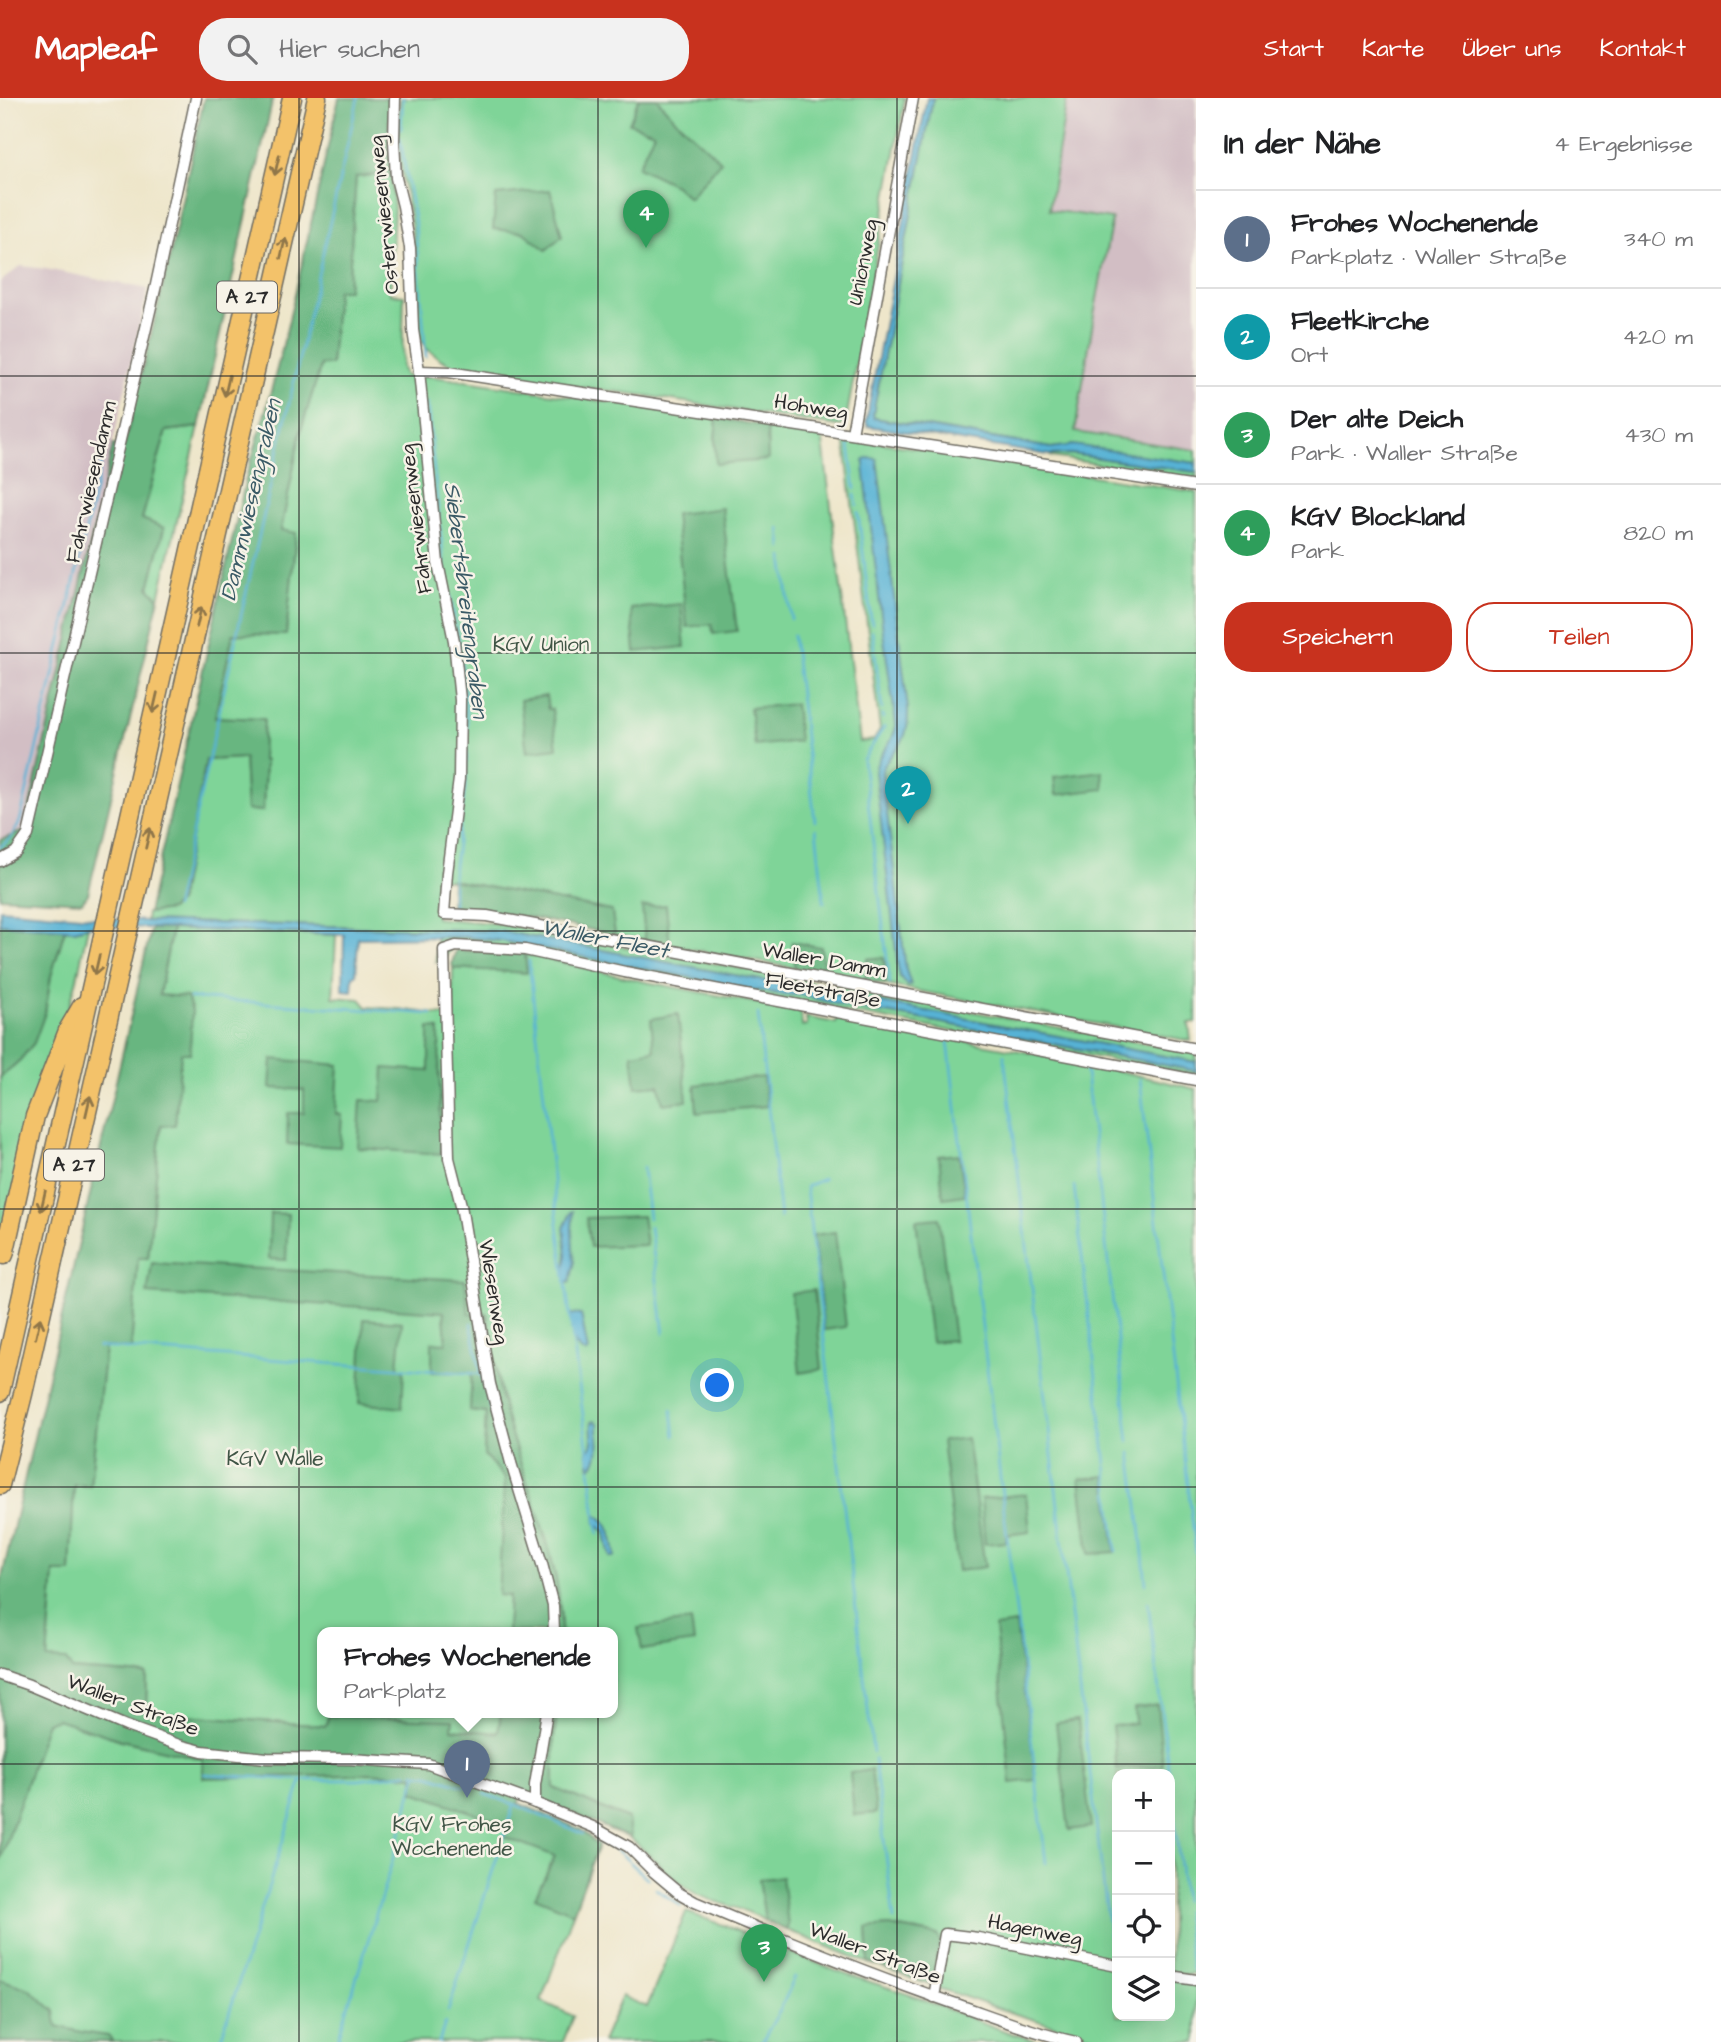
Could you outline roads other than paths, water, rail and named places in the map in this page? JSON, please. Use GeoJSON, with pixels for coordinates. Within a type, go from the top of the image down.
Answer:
{"type":"FeatureCollection","features":[{"type":"Feature","properties":{"kind":"highway","name":"A 27"},"geometry":{"type":"LineString","coordinates":[[0,1392],[292,98]]}},
{"type":"Feature","properties":{"kind":"highway","name":"A 27"},"geometry":{"type":"LineString","coordinates":[[0,1485],[26,1381],[317,98]]}},
{"type":"Feature","properties":{"kind":"highway"},"geometry":{"type":"LineString","coordinates":[[4,1255],[35,1116],[69,1028],[91,991]]}},
{"type":"Feature","properties":{"kind":"street","name":"Fahrwiesendamm"},"geometry":{"type":"LineString","coordinates":[[0,861],[16,852],[28,835],[156,285],[196,98]]}},
{"type":"Feature","properties":{"kind":"street","name":"Osterwiesenweg"},"geometry":{"type":"LineString","coordinates":[[395,98],[396,178],[410,248],[413,330],[419,370]]}},
{"type":"Feature","properties":{"kind":"street","name":"Unionweg"},"geometry":{"type":"LineString","coordinates":[[852,433],[914,98]]}},
{"type":"Feature","properties":{"kind":"street","name":"Hohweg"},"geometry":{"type":"LineString","coordinates":[[419,370],[449,372],[1196,487]]}},
{"type":"Feature","properties":{"kind":"street","name":"Fahrwiesenweg"},"geometry":{"type":"LineString","coordinates":[[419,370],[438,563],[454,640],[460,700],[459,779],[444,914]]}},
{"type":"Feature","properties":{"kind":"street","name":"Waller Damm"},"geometry":{"type":"LineString","coordinates":[[444,914],[487,916],[1196,1049]]}},
{"type":"Feature","properties":{"kind":"street","name":"Fleetstraße"},"geometry":{"type":"LineString","coordinates":[[443,950],[456,946],[525,950],[625,972],[1196,1080]]}},
{"type":"Feature","properties":{"kind":"street","name":"Wiesenweg"},"geometry":{"type":"LineString","coordinates":[[443,950],[449,1158],[461,1205],[490,1384],[554,1606],[554,1627]]}},
{"type":"Feature","properties":{"kind":"street","name":"Waller Straße"},"geometry":{"type":"LineString","coordinates":[[0,1675],[126,1726],[202,1751],[267,1758],[351,1759],[428,1764],[535,1803],[593,1828],[629,1847],[679,1893],[695,1902],[934,1997],[1076,2042]]}},
{"type":"Feature","properties":{"kind":"street"},"geometry":{"type":"LineString","coordinates":[[535,1803],[546,1718]]}},
{"type":"Feature","properties":{"kind":"street","name":"Hagenweg"},"geometry":{"type":"LineString","coordinates":[[934,1997],[945,1934],[1112,1965]]}},
{"type":"Feature","properties":{"kind":"street"},"geometry":{"type":"LineString","coordinates":[[1175,1977],[1196,1980]]}},
{"type":"Feature","properties":{"kind":"water"},"geometry":{"type":"Polygon","coordinates":[[[927,98],[933,98],[874,418],[1051,448],[1073,445],[1196,463],[1196,472],[1071,454],[1049,455],[868,426],[866,422],[927,98]]]}},
{"type":"Feature","properties":{"kind":"water"},"geometry":{"type":"Polygon","coordinates":[[[867,458],[877,459],[908,709],[905,735],[882,771],[906,970],[911,985],[908,986],[899,976],[875,772],[879,759],[893,737],[896,724],[864,466],[867,458]]]}},
{"type":"Feature","properties":{"kind":"water"},"geometry":{"type":"Polygon","coordinates":[[[0,909],[145,921],[501,931],[1196,1062],[1196,1071],[502,941],[464,937],[358,938],[356,975],[353,976],[352,991],[343,990],[344,935],[89,926],[75,930],[0,924],[0,909]]]}},
{"type":"Feature","properties":{"kind":"water"},"geometry":{"type":"Polygon","coordinates":[[[573,1211],[574,1265],[570,1282],[566,1284],[564,1228],[573,1211]]]}},
{"type":"Feature","properties":{"kind":"water"},"geometry":{"type":"Polygon","coordinates":[[[570,1314],[581,1315],[588,1351],[586,1353],[574,1342],[570,1314]]]}},
{"type":"Feature","properties":{"kind":"water"},"geometry":{"type":"Polygon","coordinates":[[[592,1422],[598,1423],[598,1454],[590,1468],[587,1451],[592,1441],[592,1422]]]}},
{"type":"Feature","properties":{"kind":"water"},"geometry":{"type":"Polygon","coordinates":[[[595,1515],[608,1526],[615,1556],[613,1557],[610,1557],[605,1533],[596,1524],[595,1515]]]}},
{"type":"Feature","properties":{"kind":"waterway","name":"Dammwiesengraben"},"geometry":{"type":"LineString","coordinates":[[175,908],[358,98]]}},
{"type":"Feature","properties":{"kind":"waterway","name":"Siebertsbreitengraben"},"geometry":{"type":"LineString","coordinates":[[401,129],[403,98]]}},
{"type":"Feature","properties":{"kind":"waterway","name":"Siebertsbreitengraben"},"geometry":{"type":"LineString","coordinates":[[400,138],[415,224],[426,357]]}},
{"type":"Feature","properties":{"kind":"waterway","name":"Siebertsbreitengraben"},"geometry":{"type":"LineString","coordinates":[[427,403],[444,566],[459,642],[467,721],[466,780],[453,873],[453,906]]}},
{"type":"Feature","properties":{"kind":"waterway"},"geometry":{"type":"LineString","coordinates":[[0,847],[11,838],[20,821],[107,437]]}},
{"type":"Feature","properties":{"kind":"waterway"},"geometry":{"type":"LineString","coordinates":[[849,446],[855,489]]}},
{"type":"Feature","properties":{"kind":"waterway"},"geometry":{"type":"LineString","coordinates":[[855,495],[857,505]]}},
{"type":"Feature","properties":{"kind":"waterway"},"geometry":{"type":"LineString","coordinates":[[858,512],[865,568]]}},
{"type":"Feature","properties":{"kind":"waterway"},"geometry":{"type":"LineString","coordinates":[[780,528],[782,548]]}},
{"type":"Feature","properties":{"kind":"waterway"},"geometry":{"type":"LineString","coordinates":[[783,557],[791,619]]}},
{"type":"Feature","properties":{"kind":"waterway"},"geometry":{"type":"LineString","coordinates":[[865,570],[870,610]]}},
{"type":"Feature","properties":{"kind":"waterway"},"geometry":{"type":"LineString","coordinates":[[870,612],[872,624]]}},
{"type":"Feature","properties":{"kind":"waterway"},"geometry":{"type":"LineString","coordinates":[[872,631],[882,709]]}},
{"type":"Feature","properties":{"kind":"waterway"},"geometry":{"type":"LineString","coordinates":[[793,635],[815,821]]}},
{"type":"Feature","properties":{"kind":"waterway"},"geometry":{"type":"LineString","coordinates":[[884,727],[863,760],[890,983]]}},
{"type":"Feature","properties":{"kind":"waterway"},"geometry":{"type":"LineString","coordinates":[[816,829],[824,902]]}},
{"type":"Feature","properties":{"kind":"waterway"},"geometry":{"type":"LineString","coordinates":[[529,961],[558,1225],[589,1461]]}},
{"type":"Feature","properties":{"kind":"waterway"},"geometry":{"type":"LineString","coordinates":[[190,998],[432,1014]]}},
{"type":"Feature","properties":{"kind":"waterway"},"geometry":{"type":"LineString","coordinates":[[758,1014],[780,1218]]}},
{"type":"Feature","properties":{"kind":"waterway"},"geometry":{"type":"LineString","coordinates":[[948,1041],[1046,1863]]}},
{"type":"Feature","properties":{"kind":"waterway"},"geometry":{"type":"LineString","coordinates":[[1004,1055],[1112,1956]]}},
{"type":"Feature","properties":{"kind":"waterway"},"geometry":{"type":"LineString","coordinates":[[1085,1065],[1129,1441]]}},
{"type":"Feature","properties":{"kind":"waterway"},"geometry":{"type":"LineString","coordinates":[[1140,1079],[1196,1553]]}},
{"type":"Feature","properties":{"kind":"waterway"},"geometry":{"type":"LineString","coordinates":[[643,1168],[649,1218]]}},
{"type":"Feature","properties":{"kind":"waterway"},"geometry":{"type":"LineString","coordinates":[[823,1179],[806,1188],[873,1752]]}},
{"type":"Feature","properties":{"kind":"waterway"},"geometry":{"type":"LineString","coordinates":[[1074,1186],[1116,1551]]}},
{"type":"Feature","properties":{"kind":"waterway"},"geometry":{"type":"LineString","coordinates":[[650,1227],[664,1334]]}},
{"type":"Feature","properties":{"kind":"waterway"},"geometry":{"type":"LineString","coordinates":[[471,1323],[481,1374],[502,1451]]}},
{"type":"Feature","properties":{"kind":"waterway"},"geometry":{"type":"LineString","coordinates":[[98,1347],[481,1374]]}},
{"type":"Feature","properties":{"kind":"waterway"},"geometry":{"type":"LineString","coordinates":[[672,1410],[675,1436]]}},
{"type":"Feature","properties":{"kind":"waterway"},"geometry":{"type":"LineString","coordinates":[[1131,1453],[1146,1584]]}},
{"type":"Feature","properties":{"kind":"waterway"},"geometry":{"type":"LineString","coordinates":[[590,1468],[598,1534]]}},
{"type":"Feature","properties":{"kind":"waterway"},"geometry":{"type":"LineString","coordinates":[[1148,1602],[1168,1769]]}},
{"type":"Feature","properties":{"kind":"waterway"},"geometry":{"type":"LineString","coordinates":[[874,1759],[894,1920]]}},
{"type":"Feature","properties":{"kind":"waterway"},"geometry":{"type":"LineString","coordinates":[[204,1774],[302,1780],[359,1780],[408,1773]]}},
{"type":"Feature","properties":{"kind":"waterway"},"geometry":{"type":"LineString","coordinates":[[413,1773],[467,1787]]}},
{"type":"Feature","properties":{"kind":"waterway"},"geometry":{"type":"LineString","coordinates":[[337,2042],[417,1773]]}},
{"type":"Feature","properties":{"kind":"waterway"},"geometry":{"type":"LineString","coordinates":[[220,2042],[302,1780]]}},
{"type":"Feature","properties":{"kind":"waterway"},"geometry":{"type":"LineString","coordinates":[[484,1794],[583,1834]]}},
{"type":"Feature","properties":{"kind":"waterway"},"geometry":{"type":"LineString","coordinates":[[448,2011],[514,1804]]}},
{"type":"Feature","properties":{"kind":"waterway"},"geometry":{"type":"LineString","coordinates":[[1175,1824],[1184,1901]]}},
{"type":"Feature","properties":{"kind":"waterway"},"geometry":{"type":"LineString","coordinates":[[597,1840],[618,1851],[648,1879]]}},
{"type":"Feature","properties":{"kind":"waterway"},"geometry":{"type":"LineString","coordinates":[[656,1889],[681,1906]]}},
{"type":"Feature","properties":{"kind":"waterway"},"geometry":{"type":"LineString","coordinates":[[1185,1911],[1192,1970]]}},
{"type":"Feature","properties":{"kind":"waterway"},"geometry":{"type":"LineString","coordinates":[[762,2042],[795,1977]]}},
{"type":"Feature","properties":{"kind":"waterway"},"geometry":{"type":"LineString","coordinates":[[439,2042],[445,2023]]}},
{"type":"Feature","properties":{"kind":"place","name":"KGV Blockland"},"geometry":{"type":"Point","coordinates":[646,248]}},
{"type":"Feature","properties":{"kind":"place","name":"Fleetkirche"},"geometry":{"type":"Point","coordinates":[908,824]}},
{"type":"Feature","properties":{"kind":"place","name":"Frohes Wochenende"},"geometry":{"type":"Point","coordinates":[467,1798]}},
{"type":"Feature","properties":{"kind":"place","name":"Der alte Deich"},"geometry":{"type":"Point","coordinates":[764,1982]}},
{"type":"Feature","properties":{"kind":"park label","name":"KGV Union"},"geometry":{"type":"Point","coordinates":[541,644]}},
{"type":"Feature","properties":{"kind":"park label","name":"KGV Walle"},"geometry":{"type":"Point","coordinates":[275,1458]}},
{"type":"Feature","properties":{"kind":"park label","name":"KGV Frohes Wochenende"},"geometry":{"type":"Point","coordinates":[452,1836]}},
{"type":"Feature","properties":{"kind":"water label","name":"Waller Fleet"},"geometry":{"type":"Point","coordinates":[605,939]}}]}
